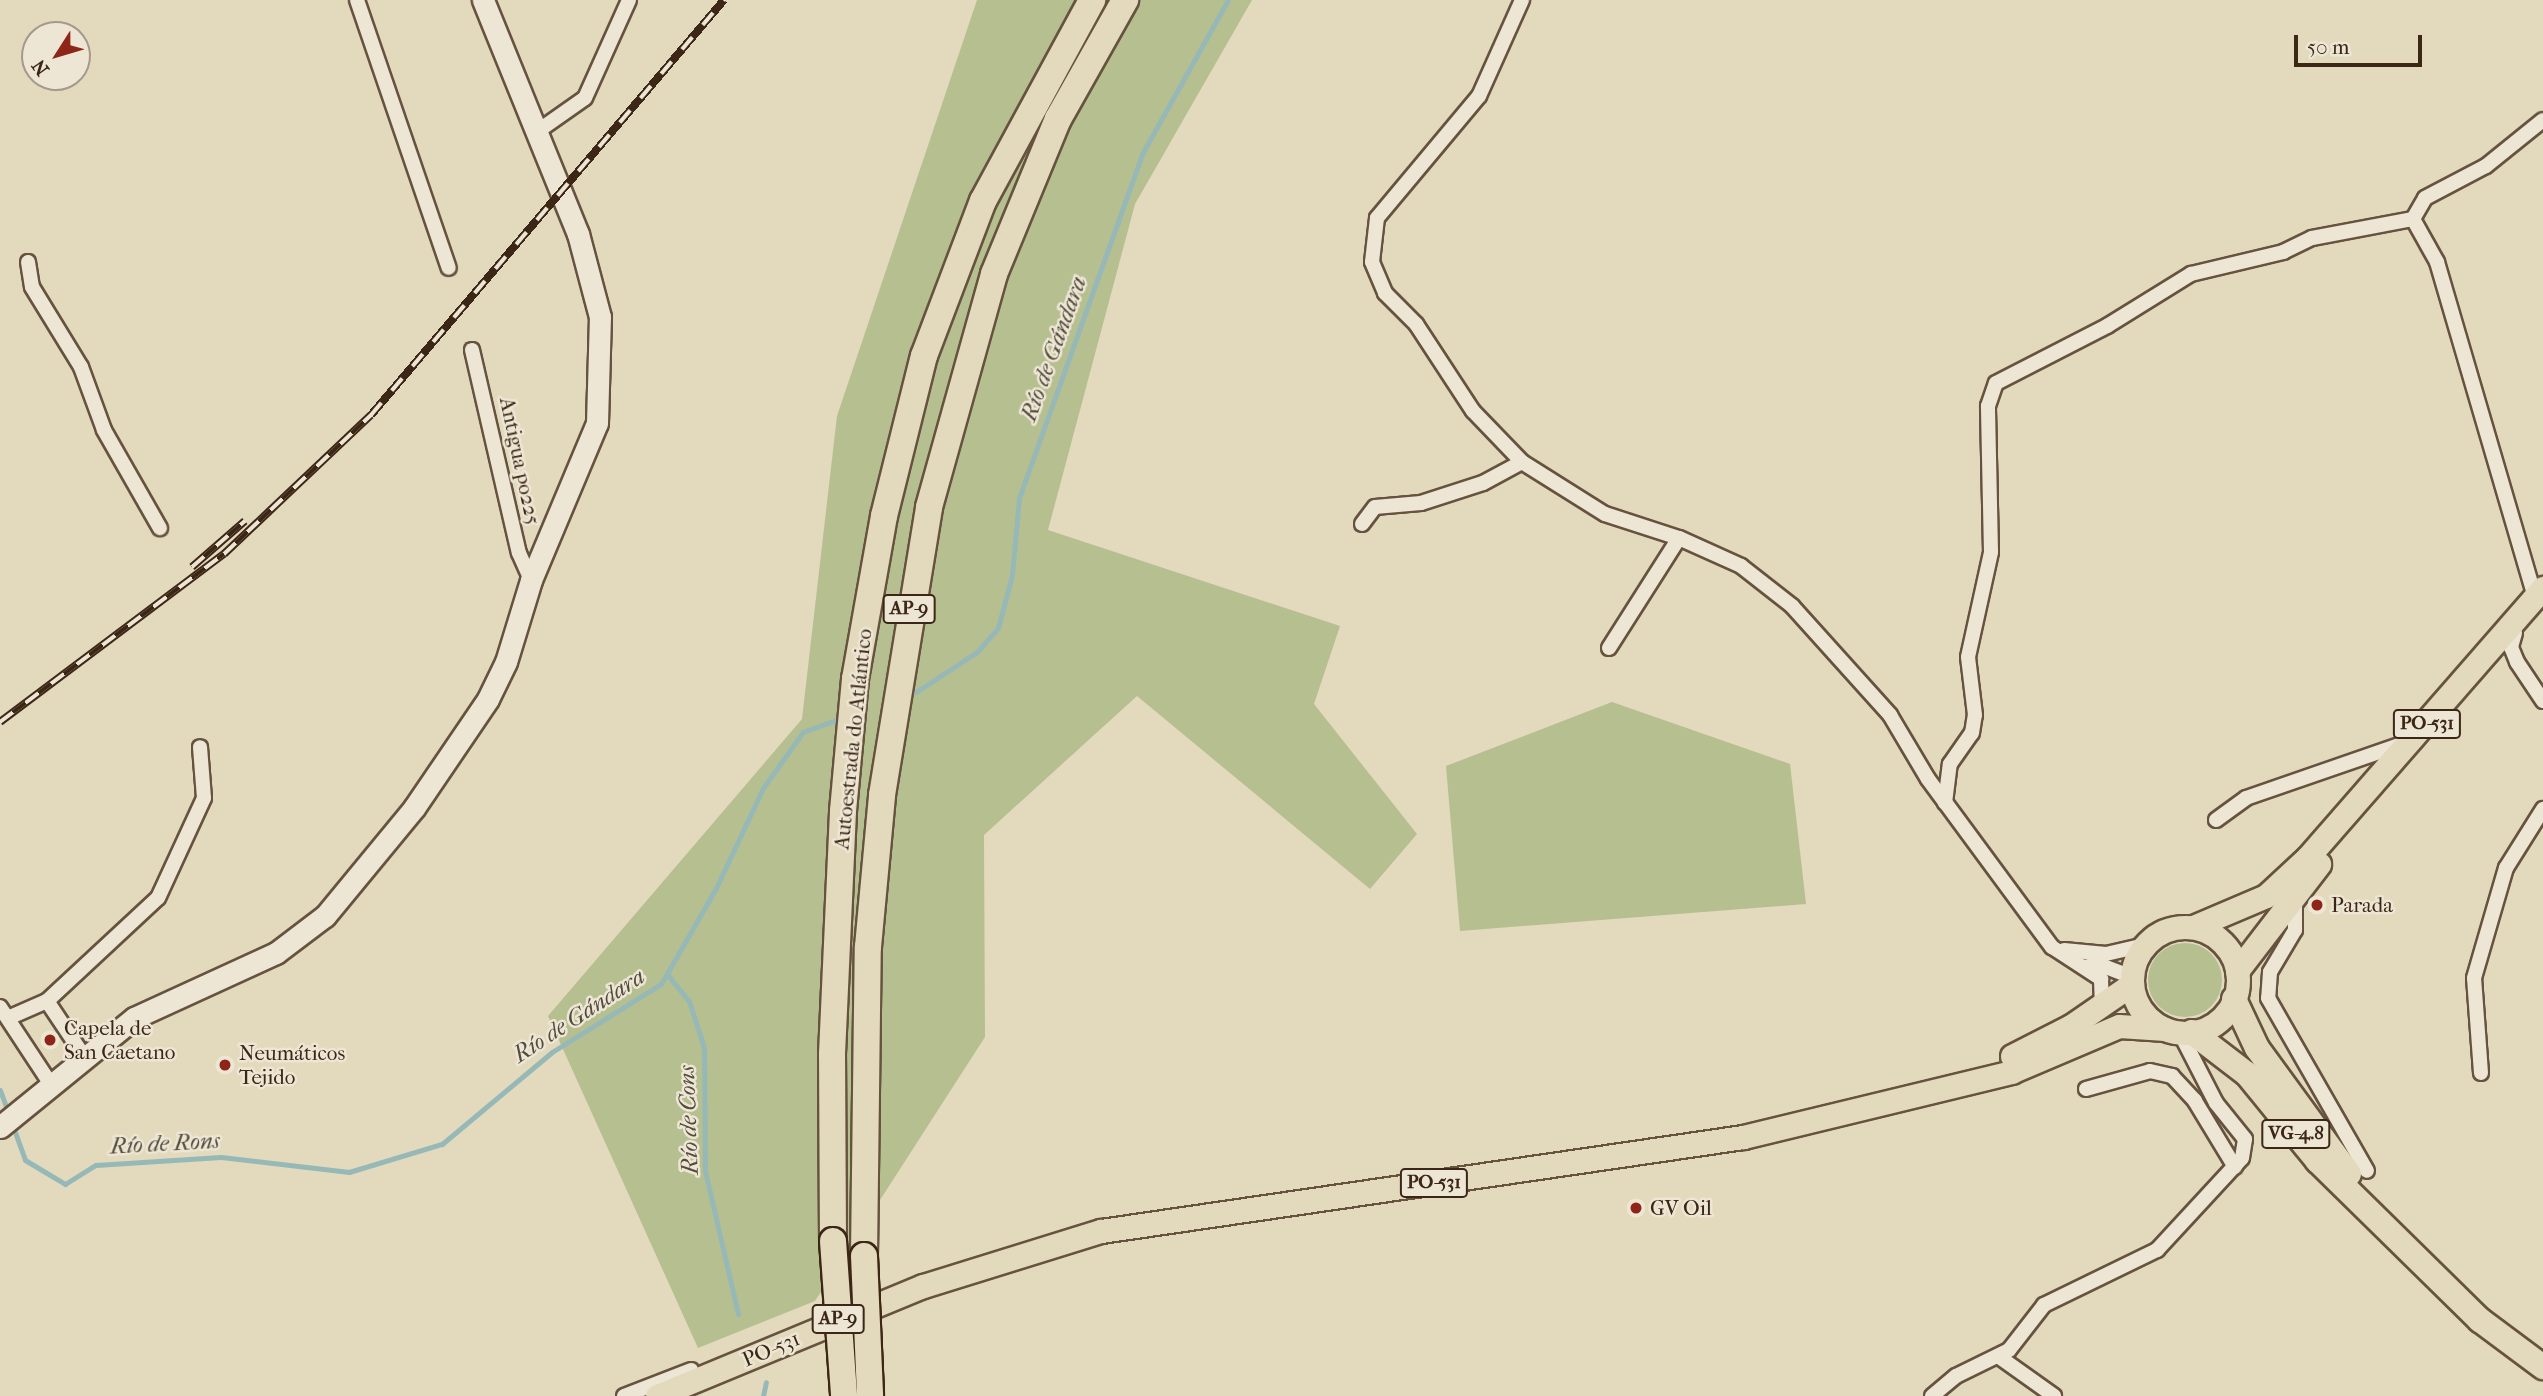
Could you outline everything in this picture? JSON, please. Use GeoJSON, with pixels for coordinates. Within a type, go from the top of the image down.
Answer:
{"type":"FeatureCollection","features":[{"type":"Feature","properties":{"kind":"highway","name":"Autoestrada do Atlántico"},"geometry":{"type":"LineString","coordinates":[[844,1396],[833,1241],[832,1054],[843,811],[855,679],[884,516],[924,356],[983,201],[1092,0]]}},
{"type":"Feature","properties":{"kind":"highway","name":"Autoestrada do Atlántico"},"geometry":{"type":"LineString","coordinates":[[870,1396],[864,1256],[868,947],[886,768],[929,507],[994,274],[1058,119],[1125,0]]}},
{"type":"Feature","properties":{"kind":"highway","name":"VG-4.8"},"geometry":{"type":"LineString","coordinates":[[2234,999],[2257,1048],[2398,1239]]}},
{"type":"Feature","properties":{"kind":"highway","name":"VG-4.8"},"geometry":{"type":"LineString","coordinates":[[2179,1031],[2230,1059],[2318,1161],[2480,1320],[2543,1367]]}},
{"type":"Feature","properties":{"kind":"main road"},"geometry":{"type":"LineString","coordinates":[[0,1127],[151,1008],[286,947],[340,901],[414,808],[488,699],[515,640],[531,580],[593,439],[601,387],[593,283],[538,131],[483,0]]}},
{"type":"Feature","properties":{"kind":"main road","name":"PO-531"},"geometry":{"type":"LineString","coordinates":[[2234,999],[2237,971],[2295,891],[2506,659],[2515,633],[2539,588]]}},
{"type":"Feature","properties":{"kind":"main road","name":"PO-531"},"geometry":{"type":"LineString","coordinates":[[2145,945],[2167,930],[2193,928],[2266,896],[2375,783],[2539,588]]}},
{"type":"Feature","properties":{"kind":"main road"},"geometry":{"type":"LineString","coordinates":[[2193,928],[2227,947],[2237,971]]}},
{"type":"Feature","properties":{"kind":"main road"},"geometry":{"type":"LineString","coordinates":[[2145,945],[2132,980],[2142,1011],[2179,1031],[2222,1018],[2234,999]]}},
{"type":"Feature","properties":{"kind":"main road","name":"PO-531"},"geometry":{"type":"LineString","coordinates":[[1948,1088],[2102,1007],[2132,980]]}},
{"type":"Feature","properties":{"kind":"main road","name":"PO-531"},"geometry":{"type":"LineString","coordinates":[[657,1396],[923,1286],[1101,1231],[1743,1137],[2011,1072],[2119,1026],[2179,1031]]}},
{"type":"Feature","properties":{"kind":"street"},"geometry":{"type":"LineString","coordinates":[[357,0],[449,268]]}},
{"type":"Feature","properties":{"kind":"street"},"geometry":{"type":"LineString","coordinates":[[538,131],[585,98],[629,0]]}},
{"type":"Feature","properties":{"kind":"street"},"geometry":{"type":"LineString","coordinates":[[1522,0],[1479,96],[1377,218],[1370,240],[1372,262],[1385,293],[1423,333],[1474,411],[1521,462],[1605,514],[1679,538],[1741,566],[1792,606],[1890,715],[1945,803],[2052,947],[2101,979],[2102,1007]]}},
{"type":"Feature","properties":{"kind":"street"},"geometry":{"type":"LineString","coordinates":[[1945,803],[1950,764],[1972,733],[1975,715],[1968,657],[1991,552],[1988,406],[1996,383],[2097,332],[2191,274],[2283,252],[2312,238],[2413,219],[2425,198],[2486,166],[2543,120]]}},
{"type":"Feature","properties":{"kind":"street"},"geometry":{"type":"LineString","coordinates":[[2413,219],[2437,262],[2539,588]]}},
{"type":"Feature","properties":{"kind":"street"},"geometry":{"type":"LineString","coordinates":[[28,262],[32,287],[81,367],[104,430],[160,528]]}},
{"type":"Feature","properties":{"kind":"street","name":"Antigua po225"},"geometry":{"type":"LineString","coordinates":[[472,350],[519,554],[531,580]]}},
{"type":"Feature","properties":{"kind":"street"},"geometry":{"type":"LineString","coordinates":[[1362,524],[1375,507],[1421,503],[1483,483],[1521,462]]}},
{"type":"Feature","properties":{"kind":"street"},"geometry":{"type":"LineString","coordinates":[[1609,648],[1679,538]]}},
{"type":"Feature","properties":{"kind":"street"},"geometry":{"type":"LineString","coordinates":[[2506,659],[2543,701]]}},
{"type":"Feature","properties":{"kind":"street"},"geometry":{"type":"LineString","coordinates":[[2216,820],[2246,798],[2353,757],[2412,741]]}},
{"type":"Feature","properties":{"kind":"street"},"geometry":{"type":"LineString","coordinates":[[52,1086],[4,1012],[47,1001],[149,910],[171,879],[204,798],[200,747]]}},
{"type":"Feature","properties":{"kind":"street"},"geometry":{"type":"LineString","coordinates":[[2353,757],[2366,758],[2374,767],[2375,783]]}},
{"type":"Feature","properties":{"kind":"street"},"geometry":{"type":"LineString","coordinates":[[2482,1073],[2474,978],[2506,868],[2543,809]]}},
{"type":"Feature","properties":{"kind":"street"},"geometry":{"type":"LineString","coordinates":[[2295,891],[2295,930],[2270,972],[2268,998],[2367,1171]]}},
{"type":"Feature","properties":{"kind":"street"},"geometry":{"type":"LineString","coordinates":[[2052,947],[2092,955],[2145,945]]}},
{"type":"Feature","properties":{"kind":"street"},"geometry":{"type":"LineString","coordinates":[[2084,967],[2098,964],[2132,980]]}},
{"type":"Feature","properties":{"kind":"street"},"geometry":{"type":"LineString","coordinates":[[47,1001],[85,1058]]}},
{"type":"Feature","properties":{"kind":"street"},"geometry":{"type":"LineString","coordinates":[[1932,1396],[1956,1376],[1998,1356],[2024,1336],[2044,1305],[2157,1250],[2235,1167],[2245,1139],[2209,1086],[2179,1031]]}},
{"type":"Feature","properties":{"kind":"street"},"geometry":{"type":"LineString","coordinates":[[2209,1086],[2219,1063],[2230,1059]]}},
{"type":"Feature","properties":{"kind":"street"},"geometry":{"type":"LineString","coordinates":[[2086,1089],[2150,1071],[2172,1076],[2195,1101],[2235,1167]]}},
{"type":"Feature","properties":{"kind":"street","name":"PO-531"},"geometry":{"type":"LineString","coordinates":[[624,1396],[796,1339]]}},
{"type":"Feature","properties":{"kind":"street","name":"PO-531"},"geometry":{"type":"LineString","coordinates":[[686,1396],[796,1339]]}},
{"type":"Feature","properties":{"kind":"street"},"geometry":{"type":"LineString","coordinates":[[1998,1356],[2054,1396]]}},
{"type":"Feature","properties":{"kind":"green space"},"geometry":{"type":"Polygon","coordinates":[[[977,0],[1252,0],[1135,204],[1048,530],[1340,626],[1314,704],[1417,834],[1370,889],[1137,696],[984,835],[985,1037],[815,1301],[698,1348],[548,1016],[802,719],[837,416],[977,0]]]}},
{"type":"Feature","properties":{"kind":"green space"},"geometry":{"type":"Polygon","coordinates":[[[1612,702],[1790,764],[1806,904],[1460,931],[1446,766],[1612,702]]]}},
{"type":"Feature","properties":{"kind":"green space"},"geometry":{"type":"Polygon","coordinates":[[[2185,943],[2206,949],[2216,959],[2222,980],[2216,1001],[2206,1011],[2185,1017],[2164,1011],[2154,1001],[2148,980],[2154,959],[2164,949],[2185,943]]]}},
{"type":"Feature","properties":{"kind":"waterway","name":"Río de Gándara"},"geometry":{"type":"LineString","coordinates":[[916,692],[977,652],[998,628],[1012,575],[1019,498],[1143,152],[1228,0]]}},
{"type":"Feature","properties":{"kind":"waterway","name":"Río de Gándara"},"geometry":{"type":"LineString","coordinates":[[12,1124],[25,1160],[65,1184],[96,1165],[221,1157],[349,1172],[442,1144],[552,1052],[661,984],[716,888],[763,788],[803,732],[834,721]]}},
{"type":"Feature","properties":{"kind":"waterway","name":"Río de Cons"},"geometry":{"type":"LineString","coordinates":[[667,974],[689,1001],[704,1048],[705,1171],[738,1314]]}},
{"type":"Feature","properties":{"kind":"waterway","name":"Río de Rons"},"geometry":{"type":"LineString","coordinates":[[0,1090],[9,1115]]}},
{"type":"Feature","properties":{"kind":"waterway","name":"Río de Cons"},"geometry":{"type":"LineString","coordinates":[[763,1396],[766,1382]]}},
{"type":"Feature","properties":{"kind":"railway"},"geometry":{"type":"LineString","coordinates":[[0,722],[224,554],[371,415],[724,0]]}},
{"type":"Feature","properties":{"kind":"railway"},"geometry":{"type":"LineString","coordinates":[[192,567],[245,521]]}},
{"type":"Feature","properties":{"kind":"place","name":"Parada"},"geometry":{"type":"Point","coordinates":[2317,905]}},
{"type":"Feature","properties":{"kind":"place","name":"Capela de San Caetano"},"geometry":{"type":"Point","coordinates":[50,1040]}},
{"type":"Feature","properties":{"kind":"place","name":"Neumáticos Tejido"},"geometry":{"type":"Point","coordinates":[225,1065]}},
{"type":"Feature","properties":{"kind":"place","name":"GV Oil"},"geometry":{"type":"Point","coordinates":[1636,1208]}}]}
